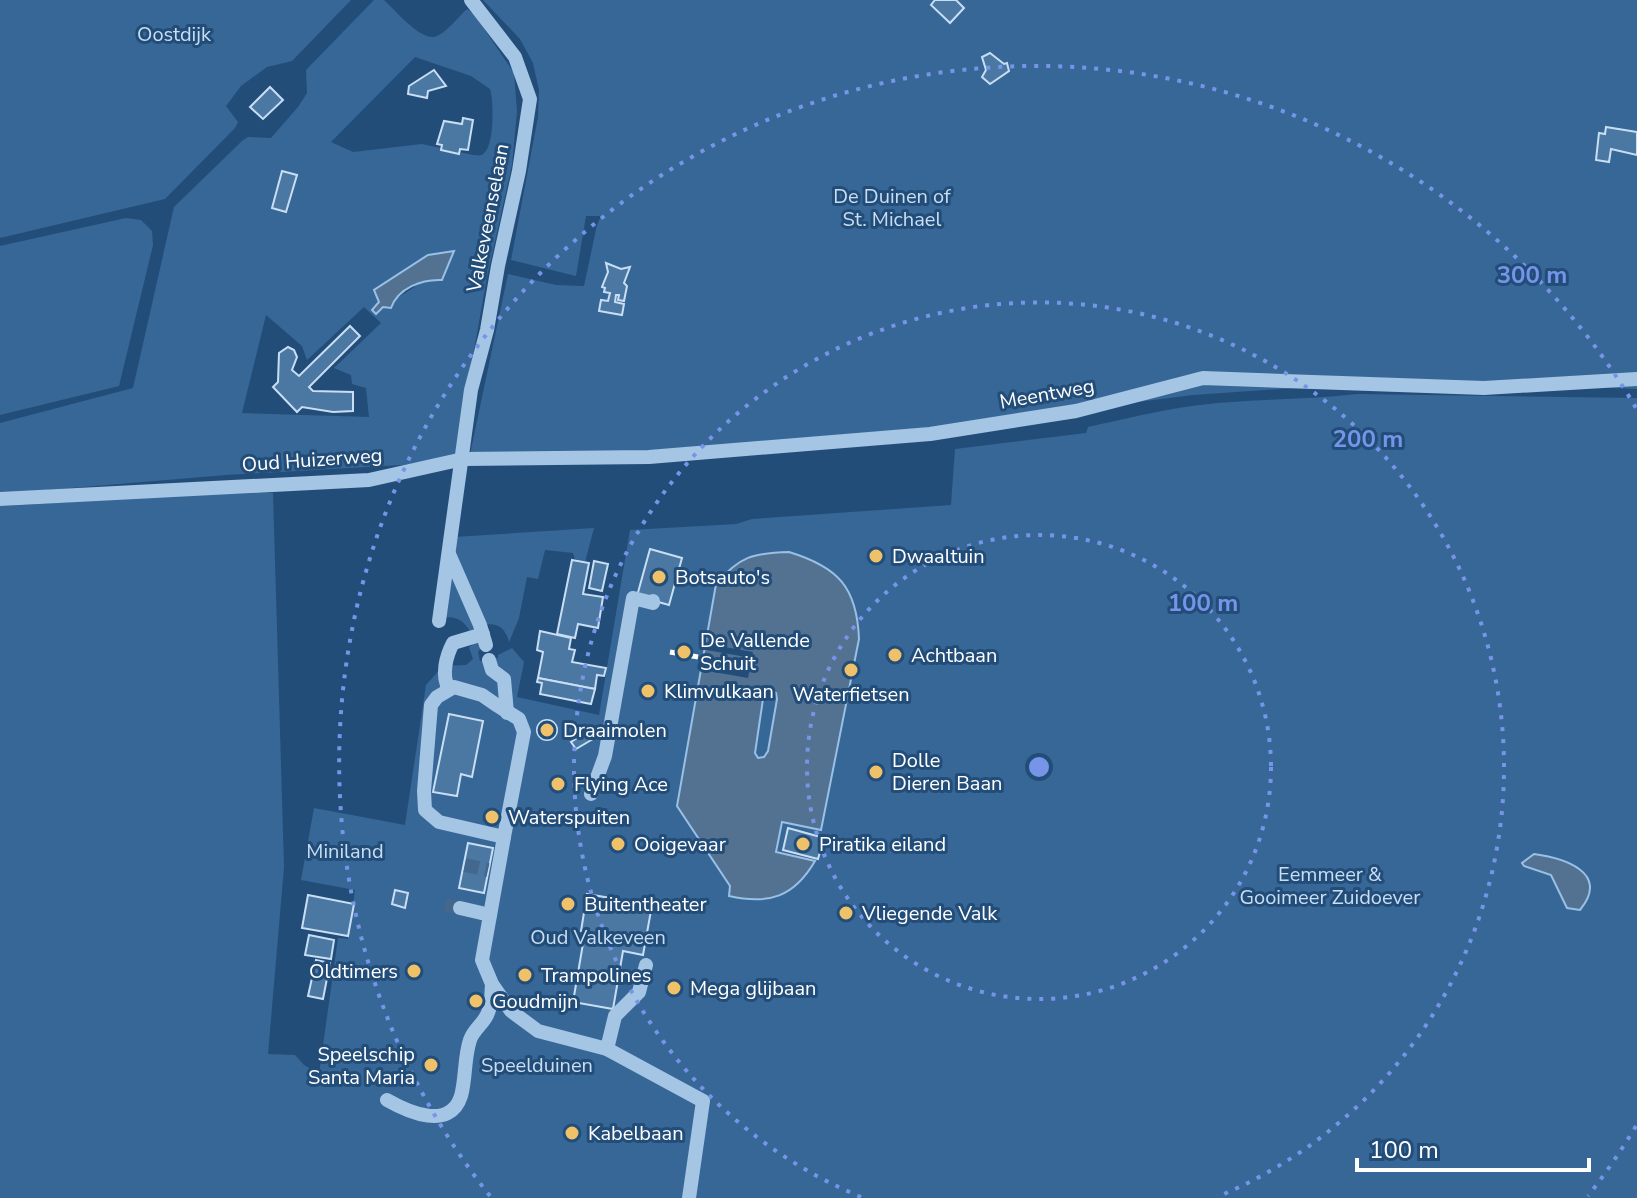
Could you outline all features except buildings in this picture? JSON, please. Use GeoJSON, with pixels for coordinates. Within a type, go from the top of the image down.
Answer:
{"type":"FeatureCollection","features":[{"type":"Feature","properties":{"kind":"street","name":"Valkeveenselaan"},"geometry":{"type":"LineString","coordinates":[[463,459],[471,390],[487,330],[530,99],[515,57],[471,0]]}},
{"type":"Feature","properties":{"kind":"street","name":"Meentweg"},"geometry":{"type":"LineString","coordinates":[[463,459],[649,457],[930,434],[1076,411],[1203,378],[1484,388],[1637,379]]}},
{"type":"Feature","properties":{"kind":"street","name":"Oud Huizerweg"},"geometry":{"type":"LineString","coordinates":[[0,499],[369,480],[463,459]]}},
{"type":"Feature","properties":{"kind":"street"},"geometry":{"type":"LineString","coordinates":[[439,621],[463,459]]}},
{"type":"Feature","properties":{"kind":"street"},"geometry":{"type":"LineString","coordinates":[[449,554],[486,646],[492,670],[504,679],[507,713]]}},
{"type":"Feature","properties":{"kind":"street"},"geometry":{"type":"LineString","coordinates":[[591,794],[605,756],[633,598],[653,601]]}},
{"type":"Feature","properties":{"kind":"street"},"geometry":{"type":"LineString","coordinates":[[449,689],[445,676],[453,643],[486,646]]}},
{"type":"Feature","properties":{"kind":"street"},"geometry":{"type":"LineString","coordinates":[[504,837],[439,822],[425,810],[431,705],[437,697],[454,687],[482,695],[519,719],[524,732],[482,960],[492,984],[511,1011],[538,1031],[607,1049],[703,1101],[689,1198]]}},
{"type":"Feature","properties":{"kind":"street"},"geometry":{"type":"LineString","coordinates":[[460,908],[490,915]]}},
{"type":"Feature","properties":{"kind":"street"},"geometry":{"type":"LineString","coordinates":[[607,1049],[615,1016],[639,992],[646,965]]}},
{"type":"Feature","properties":{"kind":"street"},"geometry":{"type":"LineString","coordinates":[[387,1100],[410,1113],[433,1116],[449,1113],[460,1099],[467,1049],[472,1034],[487,1016],[492,984]]}},
{"type":"Feature","properties":{"kind":"green space","name":"Oostdijk"},"geometry":{"type":"Polygon","coordinates":[[[0,0],[351,0],[292,61],[267,67],[241,86],[226,106],[238,122],[235,128],[165,199],[0,238],[0,0]]]}},
{"type":"Feature","properties":{"kind":"green space"},"geometry":{"type":"Polygon","coordinates":[[[374,0],[384,0],[417,30],[431,37],[445,31],[467,9],[474,14],[514,73],[517,111],[512,165],[487,277],[454,462],[226,475],[0,494],[0,423],[133,388],[174,207],[242,141],[248,137],[271,138],[307,93],[306,70],[374,0]],[[415,57],[331,142],[353,152],[422,144],[473,155],[484,154],[492,131],[490,89],[471,76],[415,57]],[[428,255],[374,289],[380,302],[372,309],[399,297],[419,283],[428,255]],[[364,307],[307,360],[302,346],[266,315],[242,413],[369,417],[366,388],[352,384],[351,375],[334,368],[381,323],[364,307]]]}},
{"type":"Feature","properties":{"kind":"green space","name":"De Duinen of St. Michael"},"geometry":{"type":"Polygon","coordinates":[[[483,0],[1637,0],[1637,389],[1408,380],[1193,395],[866,436],[633,455],[469,459],[508,274],[556,285],[584,286],[601,216],[586,216],[576,276],[511,260],[538,117],[539,90],[533,63],[520,39],[483,0]]]}},
{"type":"Feature","properties":{"kind":"green space"},"geometry":{"type":"Polygon","coordinates":[[[126,218],[141,220],[152,231],[153,245],[119,386],[0,415],[0,246],[126,218]]]}},
{"type":"Feature","properties":{"kind":"green space"},"geometry":{"type":"Polygon","coordinates":[[[1357,394],[1637,398],[1637,1198],[0,1198],[0,506],[273,493],[284,867],[268,1054],[295,1055],[319,1074],[338,938],[348,939],[355,890],[301,880],[314,808],[405,825],[426,685],[443,666],[466,665],[473,659],[469,647],[478,641],[482,646],[478,652],[480,661],[498,658],[498,655],[512,648],[524,662],[517,697],[599,715],[630,530],[951,505],[955,449],[1086,433],[1088,427],[1185,407],[1357,394]]]}},
{"type":"Feature","properties":{"kind":"green space"},"geometry":{"type":"Polygon","coordinates":[[[594,528],[585,562],[575,559],[573,553],[545,550],[538,579],[527,577],[519,618],[509,642],[503,630],[494,624],[470,631],[458,619],[443,618],[455,537],[594,528]]]}},
{"type":"Feature","properties":{"kind":"shaded area"},"geometry":{"type":"Polygon","coordinates":[[[454,251],[442,280],[412,286],[399,295],[391,308],[383,307],[376,314],[372,310],[379,302],[374,290],[428,255],[454,251]]]}},
{"type":"Feature","properties":{"kind":"shaded area"},"geometry":{"type":"Polygon","coordinates":[[[789,552],[806,558],[832,572],[842,582],[854,606],[859,639],[821,830],[782,822],[776,852],[815,861],[789,890],[768,898],[743,899],[729,896],[730,886],[677,806],[716,584],[740,562],[756,555],[789,552]],[[772,690],[765,692],[763,699],[755,753],[758,758],[764,757],[768,751],[776,693],[772,690]]]}},
{"type":"Feature","properties":{"kind":"shaded area"},"geometry":{"type":"Polygon","coordinates":[[[1534,854],[1569,863],[1587,877],[1590,886],[1588,897],[1580,910],[1567,908],[1551,875],[1524,866],[1522,863],[1534,854]]]}},
{"type":"Feature","properties":{"kind":"pier"},"geometry":{"type":"Polygon","coordinates":[[[702,643],[753,652],[748,678],[697,669],[698,663],[744,670],[746,657],[701,649],[702,643]]]}},
{"type":"Feature","properties":{"kind":"tunnel"},"geometry":{"type":"LineString","coordinates":[[465,865],[488,870]]}},
{"type":"Feature","properties":{"kind":"tunnel"},"geometry":{"type":"LineString","coordinates":[[445,905],[460,908]]}},
{"type":"Feature","properties":{"kind":"railway"},"geometry":{"type":"LineString","coordinates":[[670,652],[698,657]]}},
{"type":"Feature","properties":{"kind":"place","name":"Dwaaltuin"},"geometry":{"type":"Point","coordinates":[876,556]}},
{"type":"Feature","properties":{"kind":"place","name":"Botsauto's"},"geometry":{"type":"Point","coordinates":[659,577]}},
{"type":"Feature","properties":{"kind":"place","name":"De Vallende Schuit"},"geometry":{"type":"Point","coordinates":[684,652]}},
{"type":"Feature","properties":{"kind":"place","name":"Achtbaan"},"geometry":{"type":"Point","coordinates":[895,655]}},
{"type":"Feature","properties":{"kind":"place","name":"Waterfietsen"},"geometry":{"type":"Point","coordinates":[851,670]}},
{"type":"Feature","properties":{"kind":"place","name":"Klimvulkaan"},"geometry":{"type":"Point","coordinates":[648,691]}},
{"type":"Feature","properties":{"kind":"place","name":"Draaimolen"},"geometry":{"type":"Point","coordinates":[547,730]}},
{"type":"Feature","properties":{"kind":"place","name":"Dolle Dieren Baan"},"geometry":{"type":"Point","coordinates":[876,772]}},
{"type":"Feature","properties":{"kind":"place","name":"Flying Ace"},"geometry":{"type":"Point","coordinates":[558,784]}},
{"type":"Feature","properties":{"kind":"place","name":"Waterspuiten"},"geometry":{"type":"Point","coordinates":[492,817]}},
{"type":"Feature","properties":{"kind":"place","name":"Ooigevaar"},"geometry":{"type":"Point","coordinates":[618,844]}},
{"type":"Feature","properties":{"kind":"place","name":"Piratika eiland"},"geometry":{"type":"Point","coordinates":[803,844]}},
{"type":"Feature","properties":{"kind":"place","name":"Buitentheater"},"geometry":{"type":"Point","coordinates":[568,904]}},
{"type":"Feature","properties":{"kind":"place","name":"Vliegende Valk"},"geometry":{"type":"Point","coordinates":[846,913]}},
{"type":"Feature","properties":{"kind":"place","name":"Oldtimers"},"geometry":{"type":"Point","coordinates":[414,971]}},
{"type":"Feature","properties":{"kind":"place","name":"Trampolines"},"geometry":{"type":"Point","coordinates":[525,975]}},
{"type":"Feature","properties":{"kind":"place","name":"Mega glijbaan"},"geometry":{"type":"Point","coordinates":[674,988]}},
{"type":"Feature","properties":{"kind":"place","name":"Goudmijn"},"geometry":{"type":"Point","coordinates":[476,1001]}},
{"type":"Feature","properties":{"kind":"place","name":"Speelschip Santa Maria"},"geometry":{"type":"Point","coordinates":[431,1065]}},
{"type":"Feature","properties":{"kind":"place","name":"Kabelbaan"},"geometry":{"type":"Point","coordinates":[572,1133]}},
{"type":"Feature","properties":{"kind":"park label","name":"Miniland"},"geometry":{"type":"Point","coordinates":[345,851]}},
{"type":"Feature","properties":{"kind":"park label","name":"Eemmeer & Gooimeer Zuidoever"},"geometry":{"type":"Point","coordinates":[1330,886]}},
{"type":"Feature","properties":{"kind":"park label","name":"Oud Valkeveen"},"geometry":{"type":"Point","coordinates":[598,937]}},
{"type":"Feature","properties":{"kind":"park label","name":"Speelduinen"},"geometry":{"type":"Point","coordinates":[537,1065]}}]}
